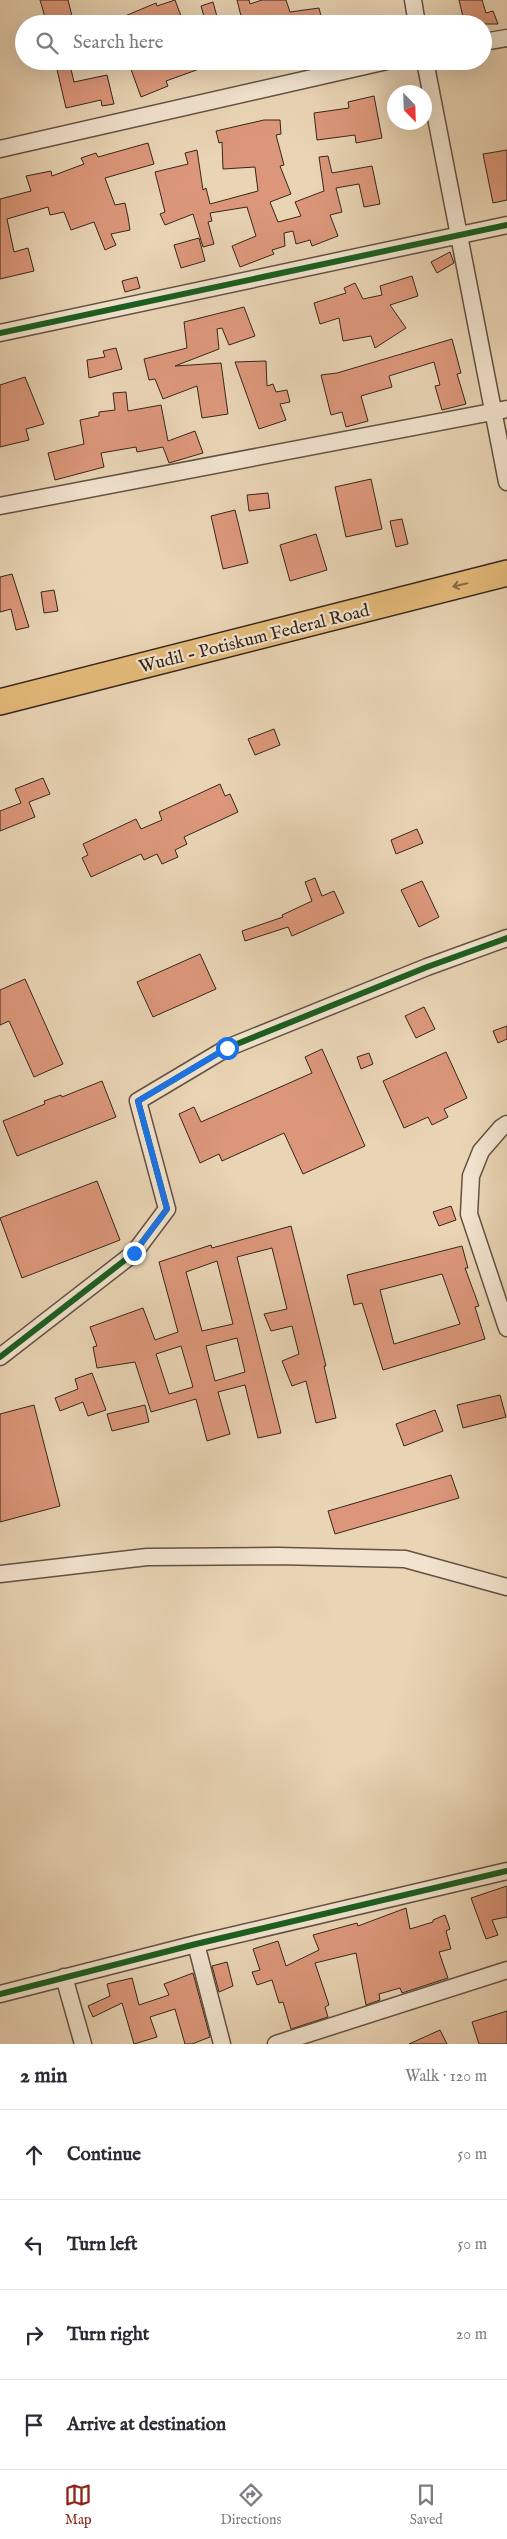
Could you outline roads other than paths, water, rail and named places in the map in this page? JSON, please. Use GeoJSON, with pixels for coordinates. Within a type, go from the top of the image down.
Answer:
{"type":"FeatureCollection","features":[{"type":"Feature","properties":{"kind":"main road","name":"Wudil - Potiskum Federal Road"},"geometry":{"type":"LineString","coordinates":[[0,702],[507,573]]}},
{"type":"Feature","properties":{"kind":"main road","name":"Wudil - Potiskum Federal Road"},"geometry":{"type":"LineString","coordinates":[[0,717],[284,648],[507,590]]}},
{"type":"Feature","properties":{"kind":"street"},"geometry":{"type":"LineString","coordinates":[[413,0],[416,15]]}},
{"type":"Feature","properties":{"kind":"street"},"geometry":{"type":"LineString","coordinates":[[492,40],[507,38]]}},
{"type":"Feature","properties":{"kind":"street"},"geometry":{"type":"LineString","coordinates":[[0,149],[347,70]]}},
{"type":"Feature","properties":{"kind":"street"},"geometry":{"type":"LineString","coordinates":[[427,70],[458,234],[499,410],[507,482]]}},
{"type":"Feature","properties":{"kind":"street"},"geometry":{"type":"LineString","coordinates":[[0,333],[507,225]]}},
{"type":"Feature","properties":{"kind":"street"},"geometry":{"type":"LineString","coordinates":[[0,506],[499,410]]}},
{"type":"Feature","properties":{"kind":"street"},"geometry":{"type":"LineString","coordinates":[[0,1357],[134,1253],[167,1209],[138,1101],[227,1048],[427,967],[507,938]]}},
{"type":"Feature","properties":{"kind":"street"},"geometry":{"type":"LineString","coordinates":[[507,1124],[501,1128],[481,1151],[471,1176],[469,1214],[507,1328]]}},
{"type":"Feature","properties":{"kind":"street"},"geometry":{"type":"LineString","coordinates":[[0,1574],[147,1557],[278,1556],[405,1559],[507,1587]]}},
{"type":"Feature","properties":{"kind":"street"},"geometry":{"type":"LineString","coordinates":[[0,1994],[196,1944],[507,1871]]}},
{"type":"Feature","properties":{"kind":"street"},"geometry":{"type":"LineString","coordinates":[[196,1944],[222,2044]]}},
{"type":"Feature","properties":{"kind":"street"},"geometry":{"type":"LineString","coordinates":[[276,2044],[507,1970]]}},
{"type":"Feature","properties":{"kind":"street"},"geometry":{"type":"LineString","coordinates":[[64,1977],[83,2044]]}}]}
